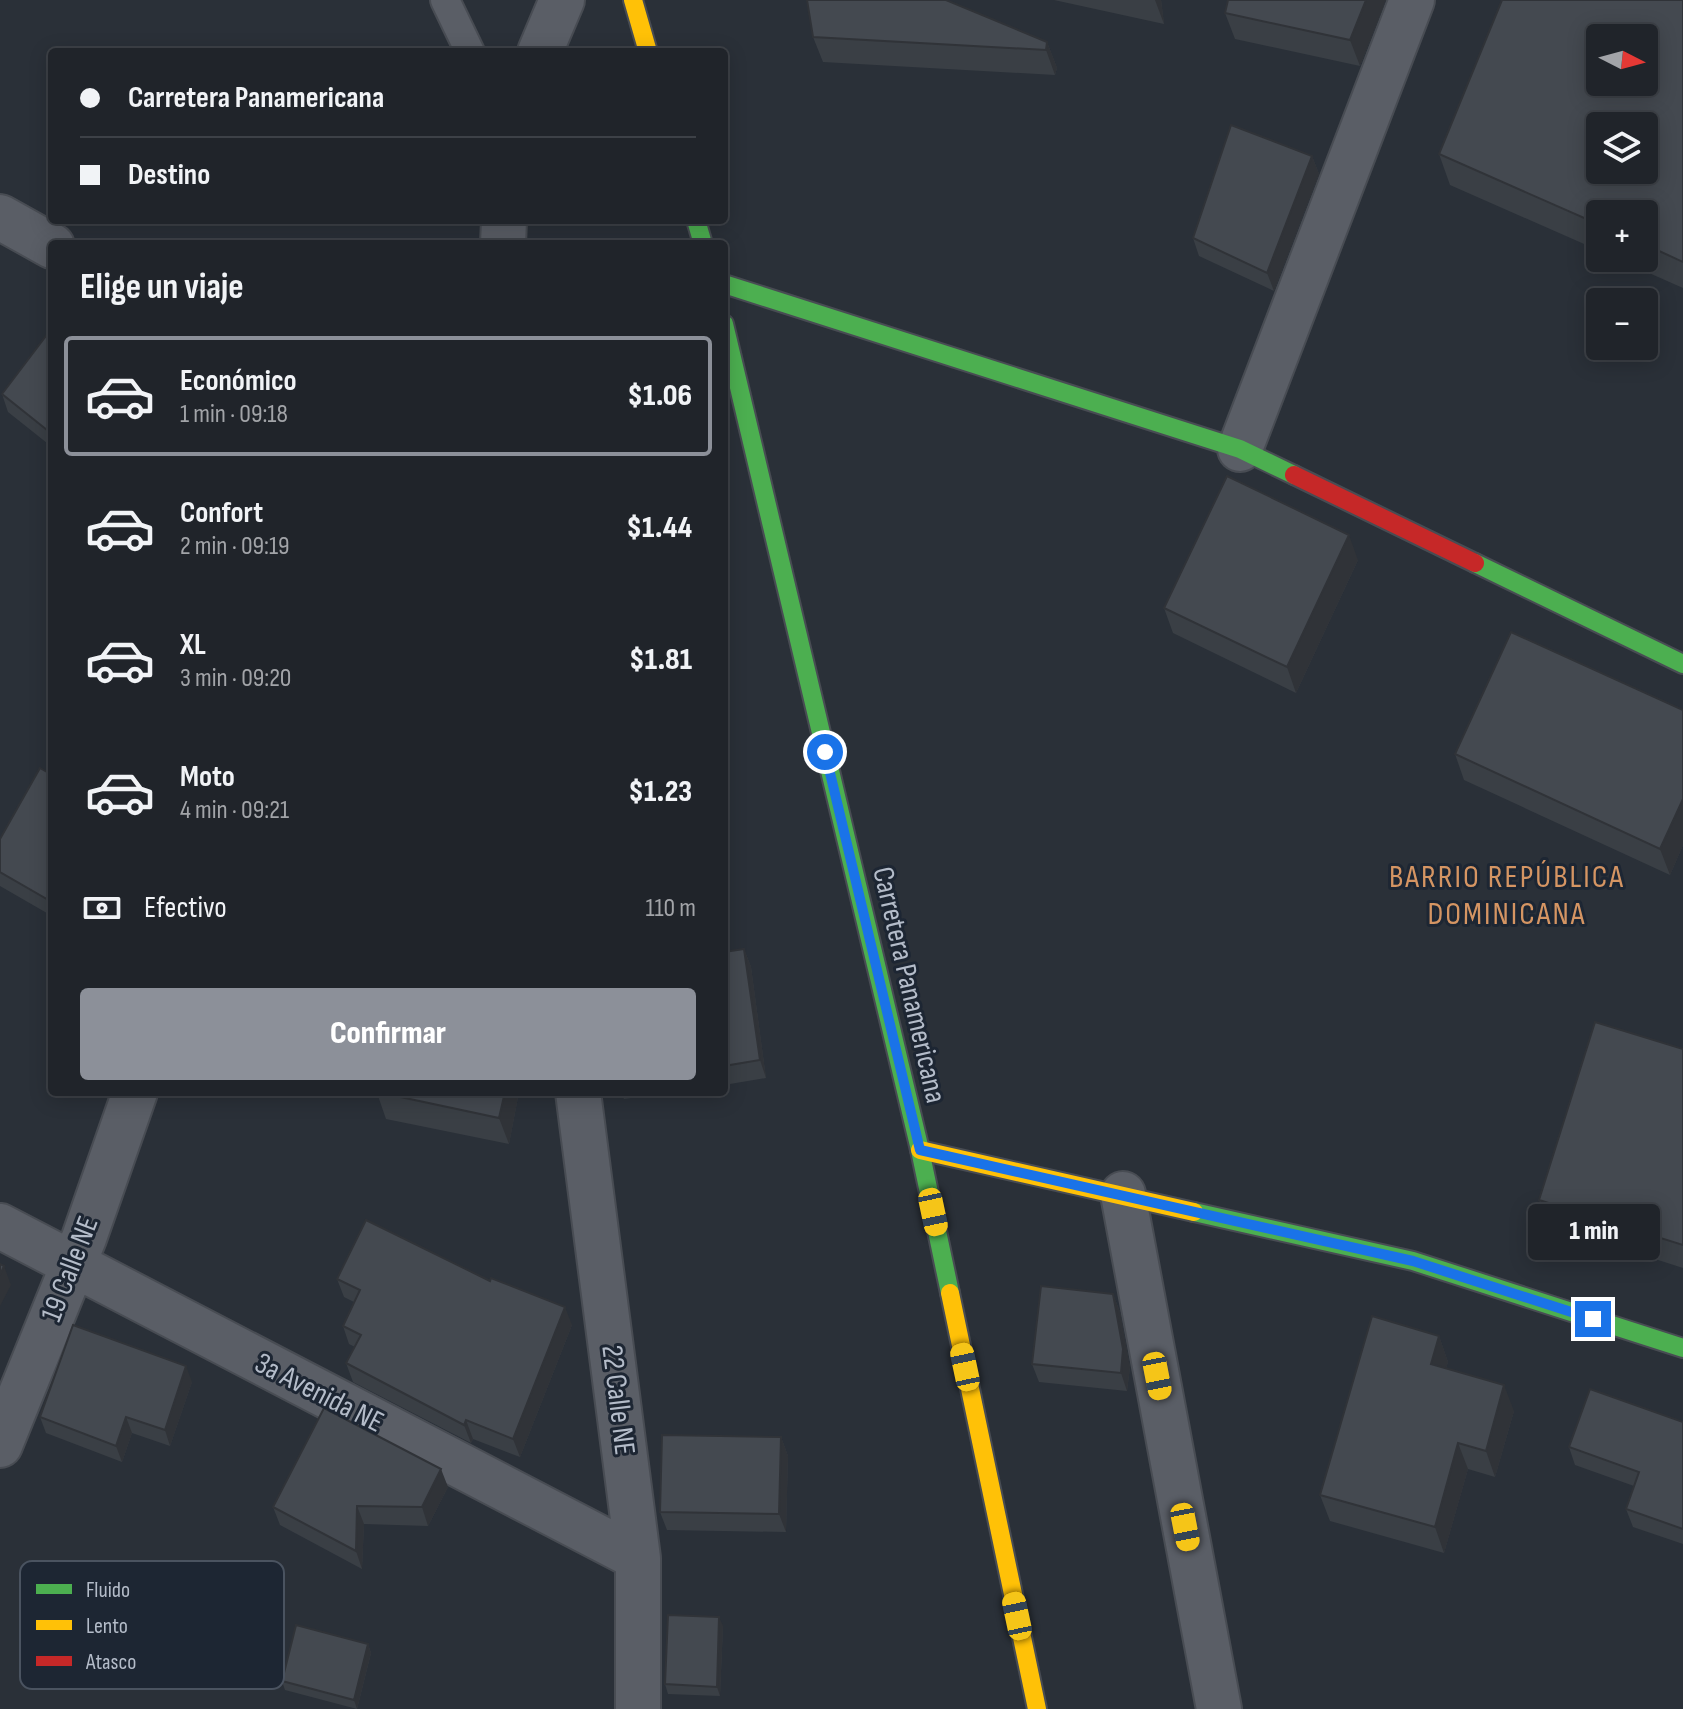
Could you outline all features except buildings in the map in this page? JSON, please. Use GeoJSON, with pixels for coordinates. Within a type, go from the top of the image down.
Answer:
{"type":"FeatureCollection","features":[{"type":"Feature","properties":{"kind":"main road"},"geometry":{"type":"LineString","coordinates":[[633,0],[647,48]]}},
{"type":"Feature","properties":{"kind":"main road"},"geometry":{"type":"LineString","coordinates":[[728,285],[1240,449],[1683,664]]}},
{"type":"Feature","properties":{"kind":"main road","name":"Carretera Panamericana"},"geometry":{"type":"LineString","coordinates":[[728,341],[920,1150],[1037,1709]]}},
{"type":"Feature","properties":{"kind":"main road"},"geometry":{"type":"LineString","coordinates":[[920,1150],[1413,1261],[1683,1348]]}},
{"type":"Feature","properties":{"kind":"street"},"geometry":{"type":"LineString","coordinates":[[542,48],[562,0]]}},
{"type":"Feature","properties":{"kind":"street"},"geometry":{"type":"LineString","coordinates":[[1240,449],[1412,0]]}},
{"type":"Feature","properties":{"kind":"street"},"geometry":{"type":"LineString","coordinates":[[0,217],[48,244]]}},
{"type":"Feature","properties":{"kind":"street","name":"19 Calle NE"},"geometry":{"type":"LineString","coordinates":[[0,1445],[73,1265],[134,1096]]}},
{"type":"Feature","properties":{"kind":"street","name":"22 Calle NE"},"geometry":{"type":"LineString","coordinates":[[579,1096],[638,1558],[638,1709]]}},
{"type":"Feature","properties":{"kind":"street"},"geometry":{"type":"LineString","coordinates":[[1123,1194],[1219,1709]]}},
{"type":"Feature","properties":{"kind":"street","name":"3a Avenida NE"},"geometry":{"type":"LineString","coordinates":[[0,1226],[638,1558]]}},
{"type":"Feature","properties":{"kind":"lane"},"geometry":{"type":"LineString","coordinates":[[445,0],[468,48]]}},
{"type":"Feature","properties":{"kind":"traffic: fast"},"geometry":{"type":"LineString","coordinates":[[697,224],[702,240]]}},
{"type":"Feature","properties":{"kind":"traffic: fast"},"geometry":{"type":"LineString","coordinates":[[728,285],[1240,449],[1294,475]]}},
{"type":"Feature","properties":{"kind":"traffic: fast"},"geometry":{"type":"LineString","coordinates":[[728,341],[920,1150],[950,1293]]}},
{"type":"Feature","properties":{"kind":"traffic: fast"},"geometry":{"type":"LineString","coordinates":[[1475,563],[1683,664]]}},
{"type":"Feature","properties":{"kind":"traffic: fast"},"geometry":{"type":"LineString","coordinates":[[1194,1212],[1413,1261],[1683,1348]]}},
{"type":"Feature","properties":{"kind":"traffic: slow"},"geometry":{"type":"LineString","coordinates":[[633,0],[647,48]]}},
{"type":"Feature","properties":{"kind":"traffic: slow"},"geometry":{"type":"LineString","coordinates":[[920,1150],[1194,1212]]}},
{"type":"Feature","properties":{"kind":"traffic: slow"},"geometry":{"type":"LineString","coordinates":[[950,1293],[1037,1709]]}},
{"type":"Feature","properties":{"kind":"traffic: jam"},"geometry":{"type":"LineString","coordinates":[[1294,475],[1475,563]]}},
{"type":"Feature","properties":{"kind":"district","name":"BARRIO REPÚBLICA DOMINICANA"},"geometry":{"type":"Point","coordinates":[1507,896]}},
{"type":"Feature","properties":{"kind":"route"},"geometry":{"type":"LineString","coordinates":[[825,752],[920,1150],[1413,1261],[1593,1319]]}}]}
